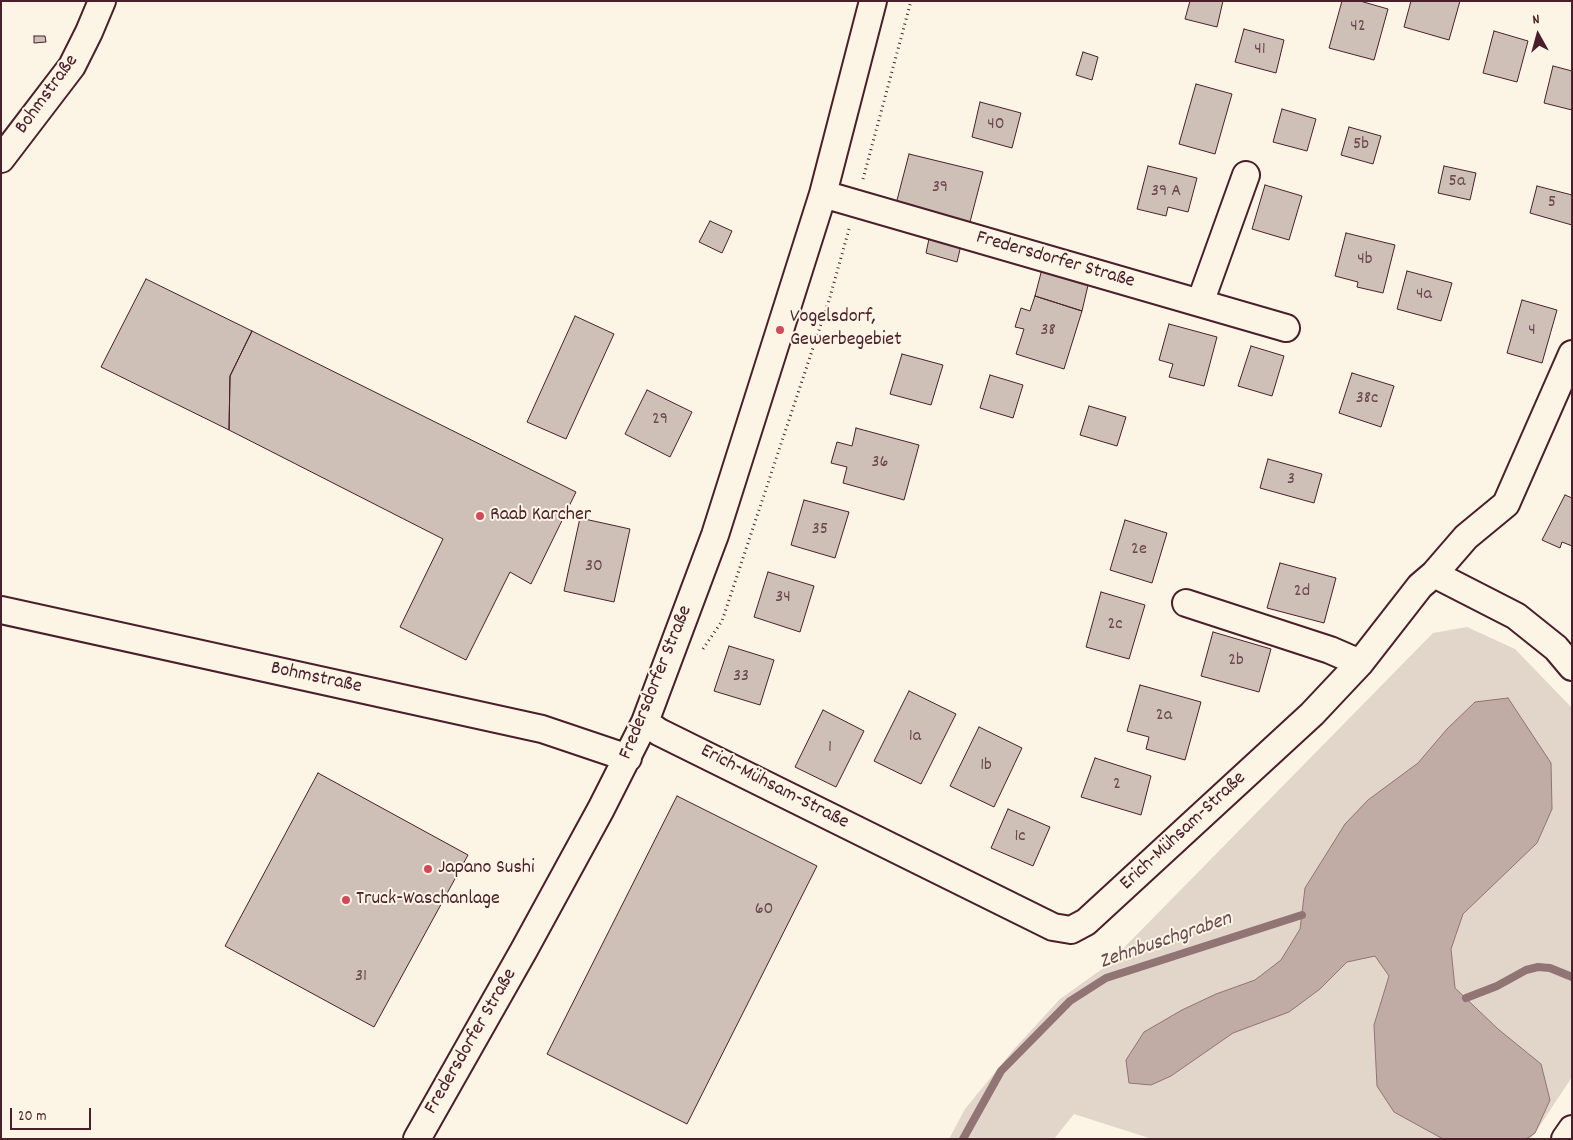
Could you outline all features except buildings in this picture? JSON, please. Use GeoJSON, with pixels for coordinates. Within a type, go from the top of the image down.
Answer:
{"type":"FeatureCollection","features":[{"type":"Feature","properties":{"kind":"street","name":"Bohmstraße"},"geometry":{"type":"LineString","coordinates":[[1,159],[72,66],[102,1]]}},
{"type":"Feature","properties":{"kind":"street","name":"Fredersdorfer Straße"},"geometry":{"type":"LineString","coordinates":[[417,1139],[524,950],[628,758],[645,722],[715,535],[824,194],[874,1]]}},
{"type":"Feature","properties":{"kind":"street"},"geometry":{"type":"LineString","coordinates":[[1200,303],[1246,175]]}},
{"type":"Feature","properties":{"kind":"street","name":"Fredersdorfer Straße"},"geometry":{"type":"LineString","coordinates":[[824,194],[1286,328]]}},
{"type":"Feature","properties":{"kind":"street","name":"Erich-Mühsam-Straße"},"geometry":{"type":"LineString","coordinates":[[645,722],[659,732],[1053,927],[1071,930],[1086,922],[1312,714],[1360,663],[1420,586],[1434,574],[1466,537],[1506,504],[1572,354]]}},
{"type":"Feature","properties":{"kind":"street"},"geometry":{"type":"LineString","coordinates":[[1434,574],[1516,616],[1556,648],[1572,667]]}},
{"type":"Feature","properties":{"kind":"street"},"geometry":{"type":"LineString","coordinates":[[1186,603],[1330,650],[1360,663]]}},
{"type":"Feature","properties":{"kind":"street","name":"Bohmstraße"},"geometry":{"type":"LineString","coordinates":[[1,610],[542,729],[628,758]]}},
{"type":"Feature","properties":{"kind":"street"},"geometry":{"type":"LineString","coordinates":[[1565,1139],[1572,1129]]}},
{"type":"Feature","properties":{"kind":"path"},"geometry":{"type":"LineString","coordinates":[[700,652],[722,621],[830,298],[911,1]]}},
{"type":"Feature","properties":{"kind":"shaded area"},"geometry":{"type":"Polygon","coordinates":[[[1467,627],[1515,649],[1572,708],[1572,1077],[1531,1139],[1152,1139],[1074,1114],[1054,1139],[949,1139],[965,1109],[1015,1048],[1060,999],[1105,967],[1433,633],[1467,627]]]}},
{"type":"Feature","properties":{"kind":"shaded area"},"geometry":{"type":"Polygon","coordinates":[[[1508,698],[1551,763],[1552,809],[1537,843],[1463,914],[1451,949],[1455,988],[1498,1029],[1541,1064],[1550,1100],[1535,1133],[1526,1139],[1443,1139],[1394,1112],[1377,1086],[1374,1025],[1389,976],[1375,956],[1347,962],[1320,989],[1289,1012],[1233,1033],[1171,1076],[1151,1085],[1129,1083],[1126,1060],[1144,1032],[1182,1010],[1216,994],[1255,980],[1281,960],[1300,929],[1305,888],[1345,824],[1368,800],[1418,763],[1447,729],[1475,702],[1508,698]]]}},
{"type":"Feature","properties":{"kind":"waterway","name":"Zehnbuschgraben"},"geometry":{"type":"LineString","coordinates":[[963,1139],[1001,1071],[1070,1001],[1106,978],[1302,915]]}},
{"type":"Feature","properties":{"kind":"waterway","name":"Zehnbuschgraben"},"geometry":{"type":"LineString","coordinates":[[1466,998],[1497,986],[1526,970],[1538,967],[1550,968],[1572,977]]}},
{"type":"Feature","properties":{"kind":"place","name":"Vogelsdorf, Gewerbegebiet"},"geometry":{"type":"Point","coordinates":[780,330]}},
{"type":"Feature","properties":{"kind":"place","name":"Raab Karcher"},"geometry":{"type":"Point","coordinates":[480,516]}},
{"type":"Feature","properties":{"kind":"place","name":"Japano Sushi"},"geometry":{"type":"Point","coordinates":[428,869]}},
{"type":"Feature","properties":{"kind":"place","name":"Truck-Waschanlage"},"geometry":{"type":"Point","coordinates":[346,900]}}]}
